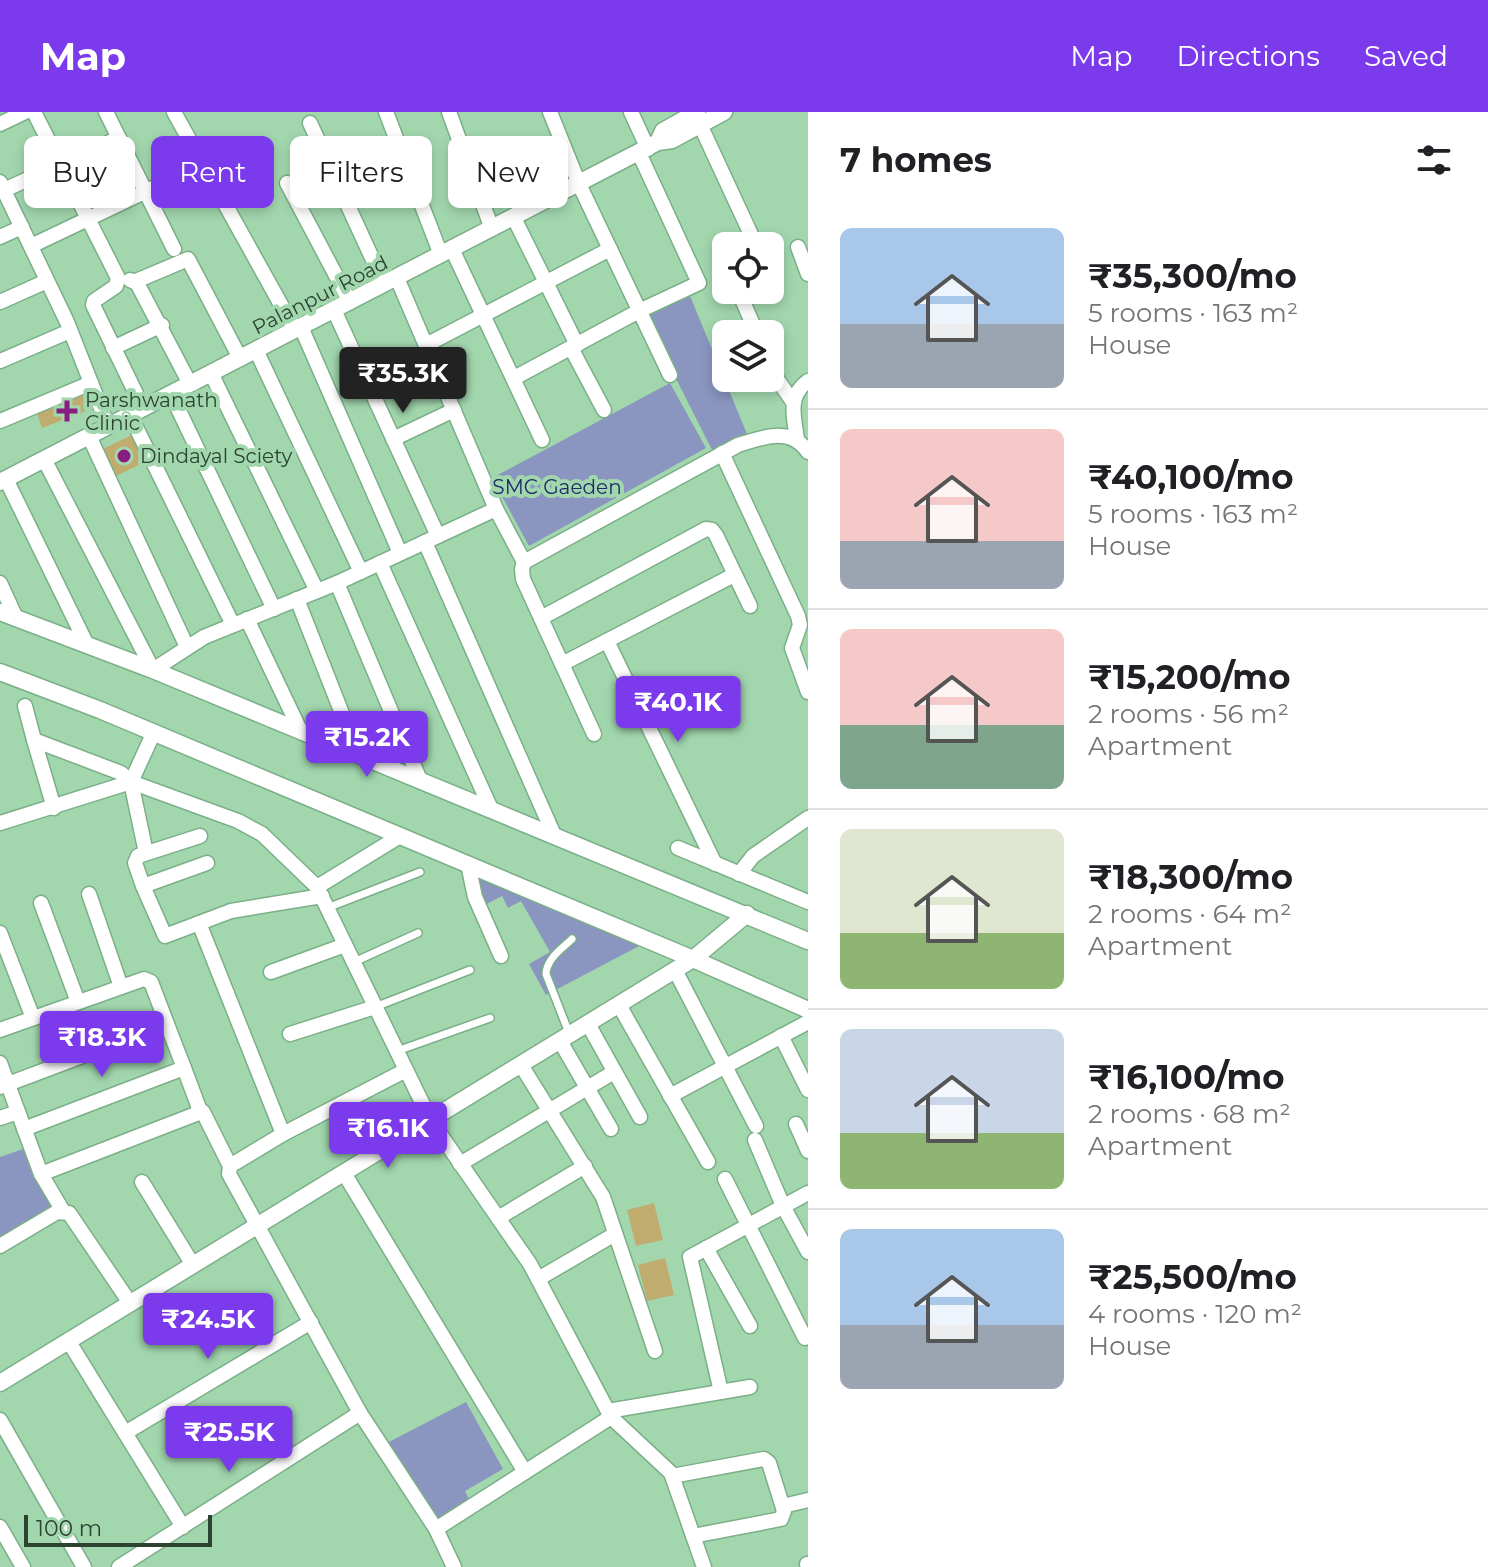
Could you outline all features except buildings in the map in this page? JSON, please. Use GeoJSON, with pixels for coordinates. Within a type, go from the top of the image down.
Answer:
{"type":"FeatureCollection","features":[{"type":"Feature","properties":{"kind":"street"},"geometry":{"type":"LineString","coordinates":[[0,124],[25,112]]}},
{"type":"Feature","properties":{"kind":"street"},"geometry":{"type":"LineString","coordinates":[[34,112],[46,136]]}},
{"type":"Feature","properties":{"kind":"street"},"geometry":{"type":"LineString","coordinates":[[106,112],[118,136]]}},
{"type":"Feature","properties":{"kind":"street"},"geometry":{"type":"LineString","coordinates":[[386,112],[446,252],[484,315],[542,440]]}},
{"type":"Feature","properties":{"kind":"street"},"geometry":{"type":"LineString","coordinates":[[449,112],[492,229]]}},
{"type":"Feature","properties":{"kind":"street"},"geometry":{"type":"LineString","coordinates":[[550,112],[579,184],[670,375]]}},
{"type":"Feature","properties":{"kind":"street"},"geometry":{"type":"LineString","coordinates":[[514,378],[639,311],[699,283],[648,148],[631,112]]}},
{"type":"Feature","properties":{"kind":"street","name":"Palanpur Road"},"geometry":{"type":"LineString","coordinates":[[3,480],[648,148],[672,140],[697,116],[724,112]]}},
{"type":"Feature","properties":{"kind":"street"},"geometry":{"type":"LineString","coordinates":[[179,114],[190,136]]}},
{"type":"Feature","properties":{"kind":"street"},"geometry":{"type":"LineString","coordinates":[[697,116],[750,232]]}},
{"type":"Feature","properties":{"kind":"street"},"geometry":{"type":"LineString","coordinates":[[310,123],[426,345],[496,509],[524,562],[523,579],[594,734]]}},
{"type":"Feature","properties":{"kind":"street"},"geometry":{"type":"LineString","coordinates":[[135,171],[174,249]]}},
{"type":"Feature","properties":{"kind":"street"},"geometry":{"type":"LineString","coordinates":[[24,178],[2,186],[70,331],[108,426]]}},
{"type":"Feature","properties":{"kind":"street"},"geometry":{"type":"LineString","coordinates":[[287,183],[350,302]]}},
{"type":"Feature","properties":{"kind":"street"},"geometry":{"type":"LineString","coordinates":[[31,246],[151,188]]}},
{"type":"Feature","properties":{"kind":"street"},"geometry":{"type":"LineString","coordinates":[[83,208],[118,278],[116,286],[94,301],[93,305],[113,348],[136,412],[233,625]]}},
{"type":"Feature","properties":{"kind":"street"},"geometry":{"type":"LineString","coordinates":[[228,208],[298,329],[400,553]]}},
{"type":"Feature","properties":{"kind":"street"},"geometry":{"type":"LineString","coordinates":[[514,218],[604,410]]}},
{"type":"Feature","properties":{"kind":"street"},"geometry":{"type":"LineString","coordinates":[[0,237],[22,227]]}},
{"type":"Feature","properties":{"kind":"street"},"geometry":{"type":"LineString","coordinates":[[798,247],[808,274]]}},
{"type":"Feature","properties":{"kind":"street"},"geometry":{"type":"LineString","coordinates":[[426,345],[610,249]]}},
{"type":"Feature","properties":{"kind":"street"},"geometry":{"type":"LineString","coordinates":[[118,278],[136,281],[188,259],[240,358]]}},
{"type":"Feature","properties":{"kind":"street"},"geometry":{"type":"LineString","coordinates":[[0,302],[47,281]]}},
{"type":"Feature","properties":{"kind":"street"},"geometry":{"type":"LineString","coordinates":[[136,281],[162,325],[190,384]]}},
{"type":"Feature","properties":{"kind":"street"},"geometry":{"type":"LineString","coordinates":[[334,310],[393,439],[554,835]]}},
{"type":"Feature","properties":{"kind":"street"},"geometry":{"type":"LineString","coordinates":[[113,348],[162,325]]}},
{"type":"Feature","properties":{"kind":"street"},"geometry":{"type":"LineString","coordinates":[[0,361],[70,331]]}},
{"type":"Feature","properties":{"kind":"street"},"geometry":{"type":"LineString","coordinates":[[256,350],[361,572]]}},
{"type":"Feature","properties":{"kind":"street"},"geometry":{"type":"LineString","coordinates":[[211,373],[317,591]]}},
{"type":"Feature","properties":{"kind":"street"},"geometry":{"type":"LineString","coordinates":[[793,402],[798,390],[808,381]]}},
{"type":"Feature","properties":{"kind":"street"},"geometry":{"type":"LineString","coordinates":[[0,421],[91,383]]}},
{"type":"Feature","properties":{"kind":"street"},"geometry":{"type":"LineString","coordinates":[[784,389],[793,402],[797,439]]}},
{"type":"Feature","properties":{"kind":"street"},"geometry":{"type":"LineString","coordinates":[[171,394],[274,609]]}},
{"type":"Feature","properties":{"kind":"street"},"geometry":{"type":"LineString","coordinates":[[393,439],[454,410]]}},
{"type":"Feature","properties":{"kind":"street"},"geometry":{"type":"LineString","coordinates":[[89,436],[187,647]]}},
{"type":"Feature","properties":{"kind":"street"},"geometry":{"type":"LineString","coordinates":[[524,562],[722,453],[756,439],[776,436],[797,439],[808,452]]}},
{"type":"Feature","properties":{"kind":"street"},"geometry":{"type":"LineString","coordinates":[[722,453],[798,616],[800,625],[792,648],[808,692]]}},
{"type":"Feature","properties":{"kind":"street"},"geometry":{"type":"LineString","coordinates":[[44,459],[153,670]]}},
{"type":"Feature","properties":{"kind":"street"},"geometry":{"type":"LineString","coordinates":[[3,480],[87,645]]}},
{"type":"Feature","properties":{"kind":"street"},"geometry":{"type":"LineString","coordinates":[[153,670],[187,647],[233,625],[337,583],[496,509]]}},
{"type":"Feature","properties":{"kind":"street"},"geometry":{"type":"LineString","coordinates":[[541,618],[706,529],[716,535],[750,606]]}},
{"type":"Feature","properties":{"kind":"street"},"geometry":{"type":"LineString","coordinates":[[380,563],[491,809]]}},
{"type":"Feature","properties":{"kind":"street"},"geometry":{"type":"LineString","coordinates":[[562,664],[734,575]]}},
{"type":"Feature","properties":{"kind":"street"},"geometry":{"type":"LineString","coordinates":[[0,583],[8,615],[153,670],[808,941]]}},
{"type":"Feature","properties":{"kind":"street"},"geometry":{"type":"LineString","coordinates":[[337,583],[420,780]]}},
{"type":"Feature","properties":{"kind":"street"},"geometry":{"type":"LineString","coordinates":[[297,599],[358,754]]}},
{"type":"Feature","properties":{"kind":"street"},"geometry":{"type":"LineString","coordinates":[[247,619],[300,730]]}},
{"type":"Feature","properties":{"kind":"street"},"geometry":{"type":"LineString","coordinates":[[607,641],[715,864]]}},
{"type":"Feature","properties":{"kind":"street"},"geometry":{"type":"LineString","coordinates":[[0,672],[154,732],[693,959],[807,1011],[781,1036],[670,1096]]}},
{"type":"Feature","properties":{"kind":"street"},"geometry":{"type":"LineString","coordinates":[[25,706],[54,808]]}},
{"type":"Feature","properties":{"kind":"street"},"geometry":{"type":"LineString","coordinates":[[146,853],[131,782],[154,732]]}},
{"type":"Feature","properties":{"kind":"street"},"geometry":{"type":"LineString","coordinates":[[34,740],[121,773],[131,782],[238,821],[262,834],[322,897],[431,1121],[538,1279],[610,1414],[672,1476],[704,1567]]}},
{"type":"Feature","properties":{"kind":"street"},"geometry":{"type":"LineString","coordinates":[[0,823],[131,782]]}},
{"type":"Feature","properties":{"kind":"street"},"geometry":{"type":"LineString","coordinates":[[739,874],[753,856],[808,818]]}},
{"type":"Feature","properties":{"kind":"street"},"geometry":{"type":"LineString","coordinates":[[200,836],[136,858],[143,886],[165,936],[231,911],[322,897],[400,836]]}},
{"type":"Feature","properties":{"kind":"street"},"geometry":{"type":"LineString","coordinates":[[678,848],[808,902]]}},
{"type":"Feature","properties":{"kind":"street"},"geometry":{"type":"LineString","coordinates":[[143,886],[207,863]]}},
{"type":"Feature","properties":{"kind":"street"},"geometry":{"type":"LineString","coordinates":[[468,864],[475,897],[501,956]]}},
{"type":"Feature","properties":{"kind":"street"},"geometry":{"type":"LineString","coordinates":[[89,894],[121,987]]}},
{"type":"Feature","properties":{"kind":"street"},"geometry":{"type":"LineString","coordinates":[[41,903],[78,1002]]}},
{"type":"Feature","properties":{"kind":"street"},"geometry":{"type":"LineString","coordinates":[[0,1383],[693,959],[747,914]]}},
{"type":"Feature","properties":{"kind":"street"},"geometry":{"type":"LineString","coordinates":[[199,923],[283,1134]]}},
{"type":"Feature","properties":{"kind":"street"},"geometry":{"type":"LineString","coordinates":[[0,933],[33,1018]]}},
{"type":"Feature","properties":{"kind":"street"},"geometry":{"type":"LineString","coordinates":[[271,972],[345,945]]}},
{"type":"Feature","properties":{"kind":"street"},"geometry":{"type":"LineString","coordinates":[[675,970],[756,1133],[783,1206],[808,1252]]}},
{"type":"Feature","properties":{"kind":"street"},"geometry":{"type":"LineString","coordinates":[[0,1030],[144,979],[151,982],[199,1108],[196,1114],[41,1174]]}},
{"type":"Feature","properties":{"kind":"street"},"geometry":{"type":"LineString","coordinates":[[619,1005],[708,1162]]}},
{"type":"Feature","properties":{"kind":"street"},"geometry":{"type":"LineString","coordinates":[[290,1034],[375,1007]]}},
{"type":"Feature","properties":{"kind":"street"},"geometry":{"type":"LineString","coordinates":[[4,1085],[167,1024]]}},
{"type":"Feature","properties":{"kind":"street"},"geometry":{"type":"LineString","coordinates":[[588,1024],[640,1117]]}},
{"type":"Feature","properties":{"kind":"street"},"geometry":{"type":"LineString","coordinates":[[781,1036],[808,1090]]}},
{"type":"Feature","properties":{"kind":"street"},"geometry":{"type":"LineString","coordinates":[[565,1038],[588,1089],[611,1129]]}},
{"type":"Feature","properties":{"kind":"street"},"geometry":{"type":"LineString","coordinates":[[0,1063],[4,1085],[18,1112],[41,1174],[63,1211],[74,1218],[130,1303]]}},
{"type":"Feature","properties":{"kind":"street"},"geometry":{"type":"LineString","coordinates":[[521,1065],[603,1197],[655,1351]]}},
{"type":"Feature","properties":{"kind":"street"},"geometry":{"type":"LineString","coordinates":[[24,1129],[184,1068]]}},
{"type":"Feature","properties":{"kind":"street"},"geometry":{"type":"LineString","coordinates":[[230,1166],[283,1134],[406,1070]]}},
{"type":"Feature","properties":{"kind":"street"},"geometry":{"type":"LineString","coordinates":[[460,1164],[614,1072]]}},
{"type":"Feature","properties":{"kind":"street"},"geometry":{"type":"LineString","coordinates":[[0,1118],[18,1112]]}},
{"type":"Feature","properties":{"kind":"street"},"geometry":{"type":"LineString","coordinates":[[203,1112],[230,1166],[229,1174],[360,1413],[436,1529],[454,1567]]}},
{"type":"Feature","properties":{"kind":"street"},"geometry":{"type":"LineString","coordinates":[[796,1124],[808,1151]]}},
{"type":"Feature","properties":{"kind":"street"},"geometry":{"type":"LineString","coordinates":[[498,1218],[585,1166]]}},
{"type":"Feature","properties":{"kind":"street"},"geometry":{"type":"LineString","coordinates":[[344,1173],[525,1472]]}},
{"type":"Feature","properties":{"kind":"street"},"geometry":{"type":"LineString","coordinates":[[725,1179],[805,1338]]}},
{"type":"Feature","properties":{"kind":"street"},"geometry":{"type":"LineString","coordinates":[[142,1182],[193,1265]]}},
{"type":"Feature","properties":{"kind":"street"},"geometry":{"type":"LineString","coordinates":[[721,1392],[690,1260],[692,1255],[808,1193]]}},
{"type":"Feature","properties":{"kind":"street"},"geometry":{"type":"LineString","coordinates":[[0,1246],[63,1211]]}},
{"type":"Feature","properties":{"kind":"street"},"geometry":{"type":"LineString","coordinates":[[538,1279],[615,1234]]}},
{"type":"Feature","properties":{"kind":"street"},"geometry":{"type":"LineString","coordinates":[[706,1248],[750,1326]]}},
{"type":"Feature","properties":{"kind":"street"},"geometry":{"type":"LineString","coordinates":[[125,1433],[311,1322]]}},
{"type":"Feature","properties":{"kind":"street"},"geometry":{"type":"LineString","coordinates":[[69,1342],[183,1527]]}},
{"type":"Feature","properties":{"kind":"street"},"geometry":{"type":"LineString","coordinates":[[436,1529],[610,1414],[750,1387]]}},
{"type":"Feature","properties":{"kind":"street"},"geometry":{"type":"LineString","coordinates":[[119,1567],[360,1413]]}},
{"type":"Feature","properties":{"kind":"street"},"geometry":{"type":"LineString","coordinates":[[2,1430],[84,1567]]}},
{"type":"Feature","properties":{"kind":"street"},"geometry":{"type":"LineString","coordinates":[[672,1476],[767,1460],[783,1506],[781,1519],[693,1536]]}},
{"type":"Feature","properties":{"kind":"street"},"geometry":{"type":"LineString","coordinates":[[783,1506],[808,1500]]}},
{"type":"Feature","properties":{"kind":"street"},"geometry":{"type":"LineString","coordinates":[[0,1527],[23,1567]]}},
{"type":"Feature","properties":{"kind":"lane"},"geometry":{"type":"LineString","coordinates":[[322,897],[420,872]]}},
{"type":"Feature","properties":{"kind":"lane"},"geometry":{"type":"LineString","coordinates":[[354,962],[418,933]]}},
{"type":"Feature","properties":{"kind":"lane"},"geometry":{"type":"LineString","coordinates":[[565,1038],[546,974],[551,959],[572,939]]}},
{"type":"Feature","properties":{"kind":"lane"},"geometry":{"type":"LineString","coordinates":[[375,1007],[470,970]]}},
{"type":"Feature","properties":{"kind":"lane"},"geometry":{"type":"LineString","coordinates":[[397,1051],[490,1018]]}},
{"type":"Feature","properties":{"kind":"green space"},"geometry":{"type":"Polygon","coordinates":[[[688,291],[712,349],[712,392],[730,392],[747,434],[713,452],[643,313],[688,291]]]}},
{"type":"Feature","properties":{"kind":"green space","name":"SMC Gaeden"},"geometry":{"type":"Polygon","coordinates":[[[670,383],[706,448],[529,546],[492,478],[670,383]]]}},
{"type":"Feature","properties":{"kind":"green space"},"geometry":{"type":"Polygon","coordinates":[[[470,868],[641,945],[546,995],[529,964],[550,952],[521,901],[508,908],[502,896],[481,907],[470,868]]]}},
{"type":"Feature","properties":{"kind":"green space"},"geometry":{"type":"Polygon","coordinates":[[[23,1149],[36,1179],[55,1209],[0,1241],[0,1157],[23,1149]]]}},
{"type":"Feature","properties":{"kind":"green space"},"geometry":{"type":"Polygon","coordinates":[[[466,1402],[503,1469],[465,1491],[471,1503],[437,1526],[387,1443],[466,1402]]]}},
{"type":"Feature","properties":{"kind":"place","name":"Parshwanath Clinic"},"geometry":{"type":"Point","coordinates":[67,411]}},
{"type":"Feature","properties":{"kind":"place","name":"Dindayal Sciety"},"geometry":{"type":"Point","coordinates":[124,456]}}]}
